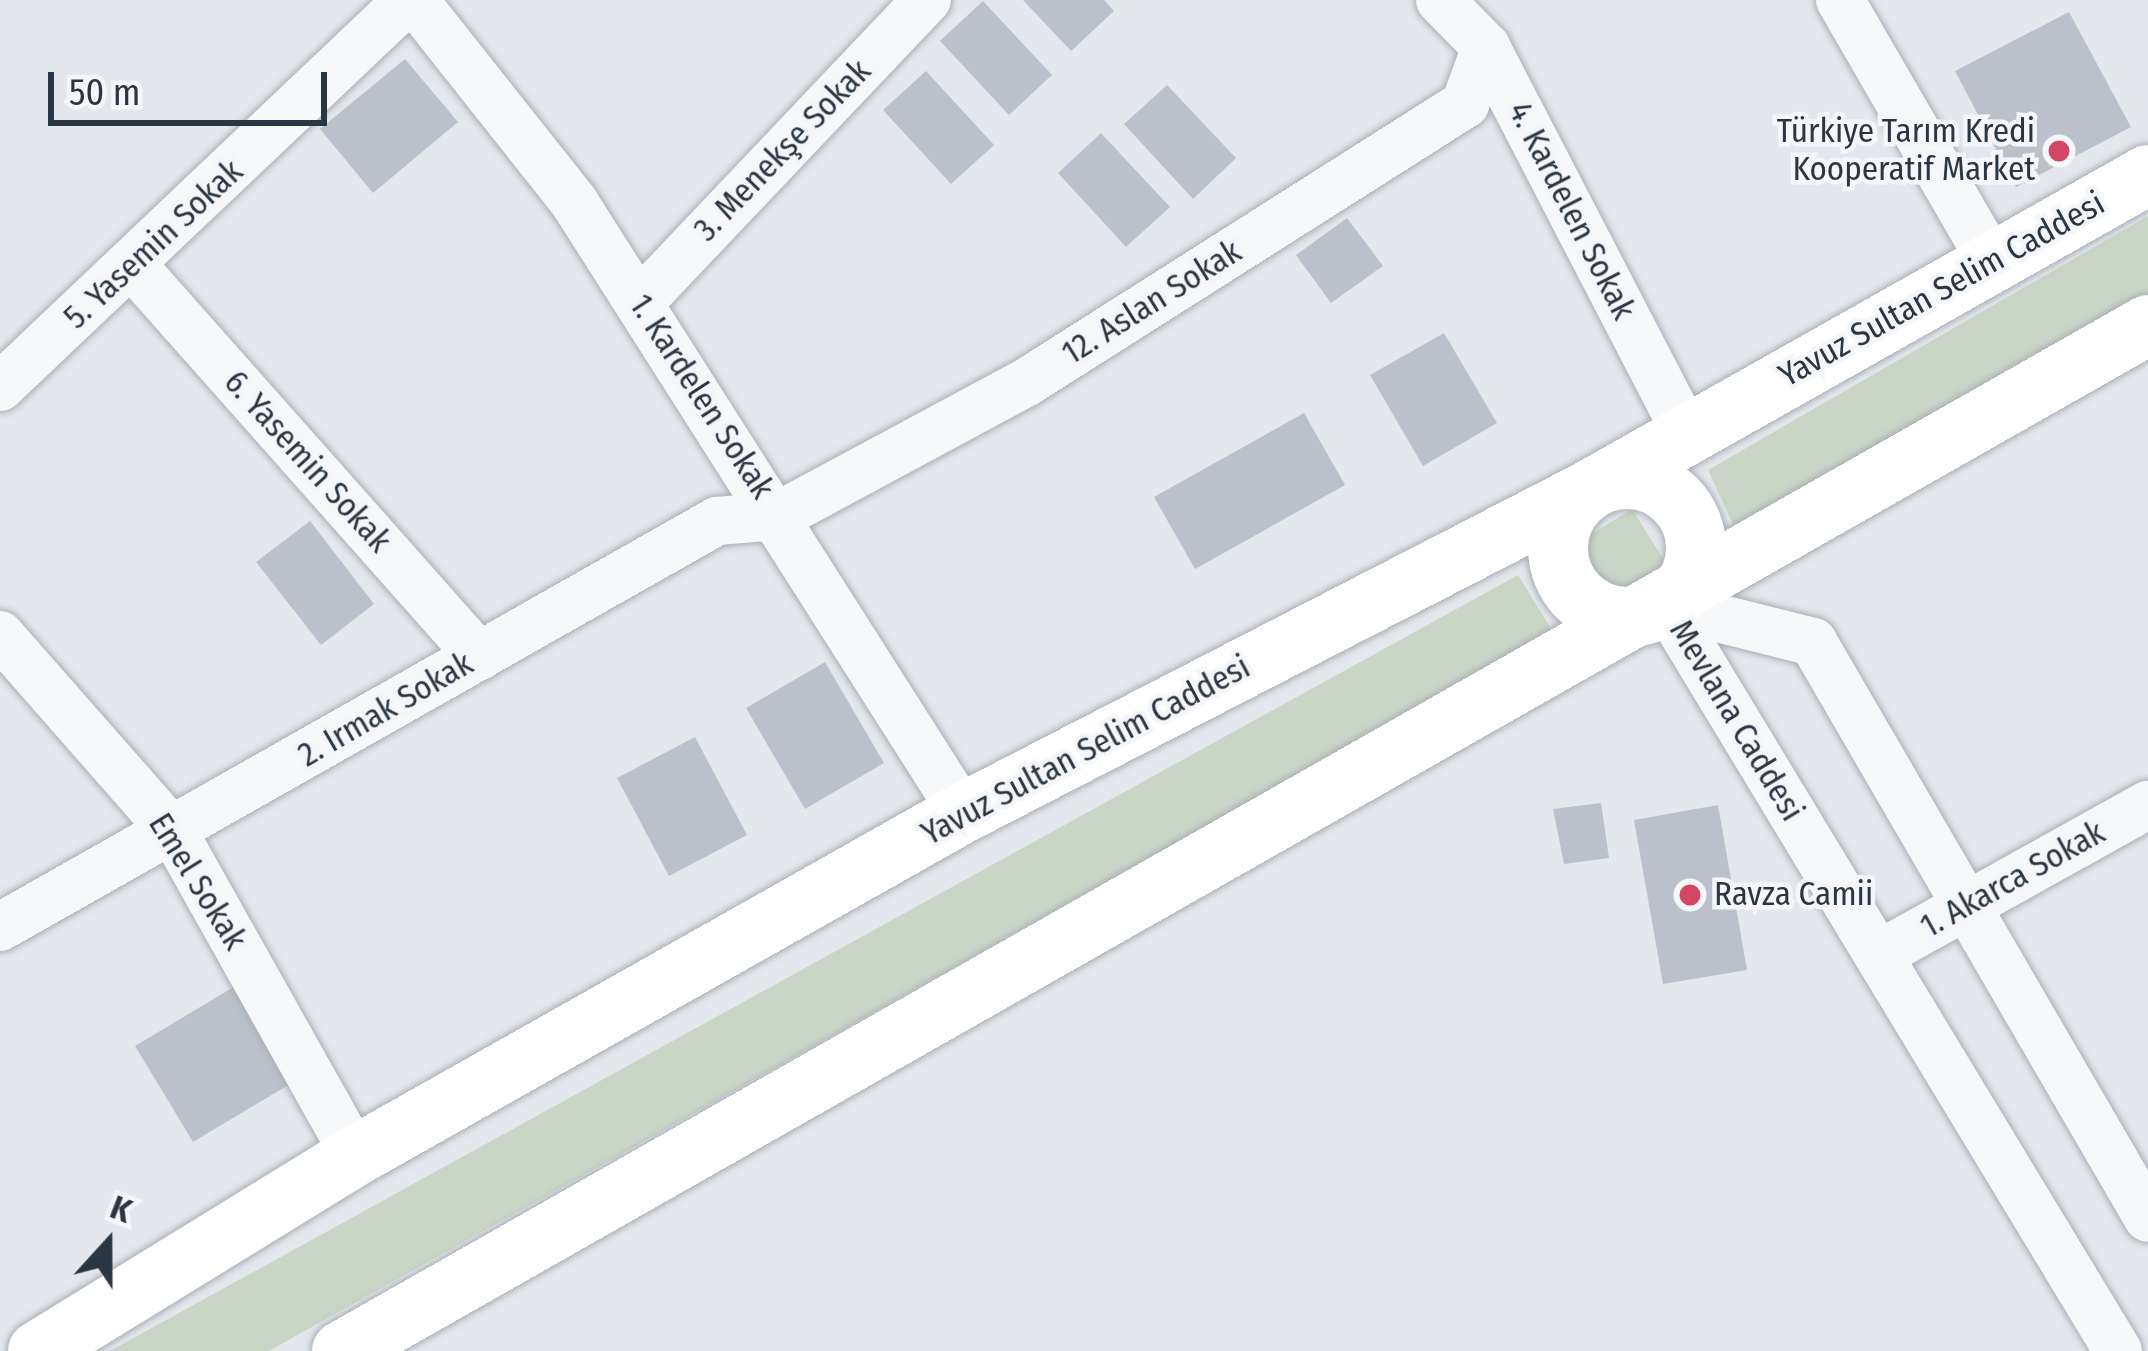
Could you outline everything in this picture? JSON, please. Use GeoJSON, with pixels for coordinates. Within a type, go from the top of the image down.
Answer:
{"type":"FeatureCollection","features":[{"type":"Feature","properties":{"kind":"main road","name":"Yavuz Sultan Selim Caddesi"},"geometry":{"type":"LineString","coordinates":[[38,1351],[356,1156],[963,813],[1586,492],[2148,175]]}},
{"type":"Feature","properties":{"kind":"main road"},"geometry":{"type":"LineString","coordinates":[[342,1351],[1666,605],[2148,325]]}},
{"type":"Feature","properties":{"kind":"main road"},"geometry":{"type":"LineString","coordinates":[[1648,482],[1683,508],[1696,549],[1666,605],[1625,617],[1570,587],[1561,526],[1586,492],[1648,482]]}},
{"type":"Feature","properties":{"kind":"street","name":"5. Yasemin Sokak"},"geometry":{"type":"LineString","coordinates":[[0,387],[135,268],[411,0]]}},
{"type":"Feature","properties":{"kind":"street","name":"1. Kardelen Sokak"},"geometry":{"type":"LineString","coordinates":[[411,0],[640,302],[963,813]]}},
{"type":"Feature","properties":{"kind":"street","name":"3. Menekşe Sokak"},"geometry":{"type":"LineString","coordinates":[[640,302],[927,0]]}},
{"type":"Feature","properties":{"kind":"street","name":"4. Kardelen Sokak"},"geometry":{"type":"LineString","coordinates":[[1440,0],[1486,47],[1686,433]]}},
{"type":"Feature","properties":{"kind":"street"},"geometry":{"type":"LineString","coordinates":[[1840,0],[1992,262]]}},
{"type":"Feature","properties":{"kind":"street","name":"12. Aslan Sokak"},"geometry":{"type":"LineString","coordinates":[[778,516],[1027,382],[1465,104],[1486,47]]}},
{"type":"Feature","properties":{"kind":"street","name":"6. Yasemin Sokak"},"geometry":{"type":"LineString","coordinates":[[135,268],[478,656]]}},
{"type":"Feature","properties":{"kind":"street","name":"2. Irmak Sokak"},"geometry":{"type":"LineString","coordinates":[[0,927],[175,833],[717,521],[778,516]]}},
{"type":"Feature","properties":{"kind":"street","name":"Mevlana Caddesi"},"geometry":{"type":"LineString","coordinates":[[1666,605],[1814,642],[1969,904],[2131,1148],[2148,1218]]}},
{"type":"Feature","properties":{"kind":"street","name":"Mevlana Caddesi"},"geometry":{"type":"LineString","coordinates":[[1666,605],[2118,1351]]}},
{"type":"Feature","properties":{"kind":"street","name":"Emel Sokak"},"geometry":{"type":"LineString","coordinates":[[0,635],[175,833],[356,1156]]}},
{"type":"Feature","properties":{"kind":"street","name":"1. Akarca Sokak"},"geometry":{"type":"LineString","coordinates":[[1878,955],[2148,805]]}},
{"type":"Feature","properties":{"kind":"green space"},"geometry":{"type":"Polygon","coordinates":[[[2148,216],[2148,295],[1735,529],[1708,470],[2148,216]]]}},
{"type":"Feature","properties":{"kind":"green space"},"geometry":{"type":"Polygon","coordinates":[[[1632,509],[1669,568],[1614,602],[1577,543],[1632,509]]]}},
{"type":"Feature","properties":{"kind":"green space"},"geometry":{"type":"Polygon","coordinates":[[[1518,575],[1553,632],[269,1351],[110,1351],[1518,575]]]}},
{"type":"Feature","properties":{"kind":"building"},"geometry":{"type":"Polygon","coordinates":[[[1023,0],[1104,0],[1114,11],[1071,51],[1023,0]]]}},
{"type":"Feature","properties":{"kind":"building"},"geometry":{"type":"Polygon","coordinates":[[[983,1],[1052,75],[1009,115],[940,41],[983,1]]]}},
{"type":"Feature","properties":{"kind":"building"},"geometry":{"type":"Polygon","coordinates":[[[2069,12],[2131,127],[2016,187],[1955,71],[2069,12]]]}},
{"type":"Feature","properties":{"kind":"building"},"geometry":{"type":"Polygon","coordinates":[[[405,59],[458,122],[373,193],[320,129],[405,59]]]}},
{"type":"Feature","properties":{"kind":"building"},"geometry":{"type":"Polygon","coordinates":[[[926,71],[994,145],[951,184],[883,110],[926,71]]]}},
{"type":"Feature","properties":{"kind":"building"},"geometry":{"type":"Polygon","coordinates":[[[1167,85],[1236,158],[1193,199],[1124,124],[1167,85]]]}},
{"type":"Feature","properties":{"kind":"building"},"geometry":{"type":"Polygon","coordinates":[[[1101,133],[1170,207],[1126,247],[1058,173],[1101,133]]]}},
{"type":"Feature","properties":{"kind":"building"},"geometry":{"type":"Polygon","coordinates":[[[1347,218],[1383,266],[1331,303],[1296,255],[1347,218]]]}},
{"type":"Feature","properties":{"kind":"building"},"geometry":{"type":"Polygon","coordinates":[[[1444,333],[1497,423],[1423,466],[1370,375],[1444,333]]]}},
{"type":"Feature","properties":{"kind":"building"},"geometry":{"type":"Polygon","coordinates":[[[1304,413],[1345,485],[1195,569],[1154,497],[1304,413]]]}},
{"type":"Feature","properties":{"kind":"building"},"geometry":{"type":"Polygon","coordinates":[[[310,521],[374,604],[321,645],[256,562],[310,521]]]}},
{"type":"Feature","properties":{"kind":"building"},"geometry":{"type":"Polygon","coordinates":[[[825,662],[884,763],[805,809],[746,708],[825,662]]]}},
{"type":"Feature","properties":{"kind":"building"},"geometry":{"type":"Polygon","coordinates":[[[695,737],[747,835],[669,876],[617,778],[695,737]]]}},
{"type":"Feature","properties":{"kind":"building"},"geometry":{"type":"Polygon","coordinates":[[[1601,803],[1609,858],[1564,864],[1553,809],[1601,803]]]}},
{"type":"Feature","properties":{"kind":"building","name":"Ravza Camii"},"geometry":{"type":"Polygon","coordinates":[[[1718,805],[1747,970],[1663,984],[1634,820],[1718,805]]]}},
{"type":"Feature","properties":{"kind":"building"},"geometry":{"type":"Polygon","coordinates":[[[237,985],[295,1081],[193,1142],[135,1046],[237,985]]]}},
{"type":"Feature","properties":{"kind":"place","name":"Türkiye Tarım Kredi Kooperatif Market"},"geometry":{"type":"Point","coordinates":[2059,151]}},
{"type":"Feature","properties":{"kind":"place","name":"Ravza Camii"},"geometry":{"type":"Point","coordinates":[1690,895]}}]}
